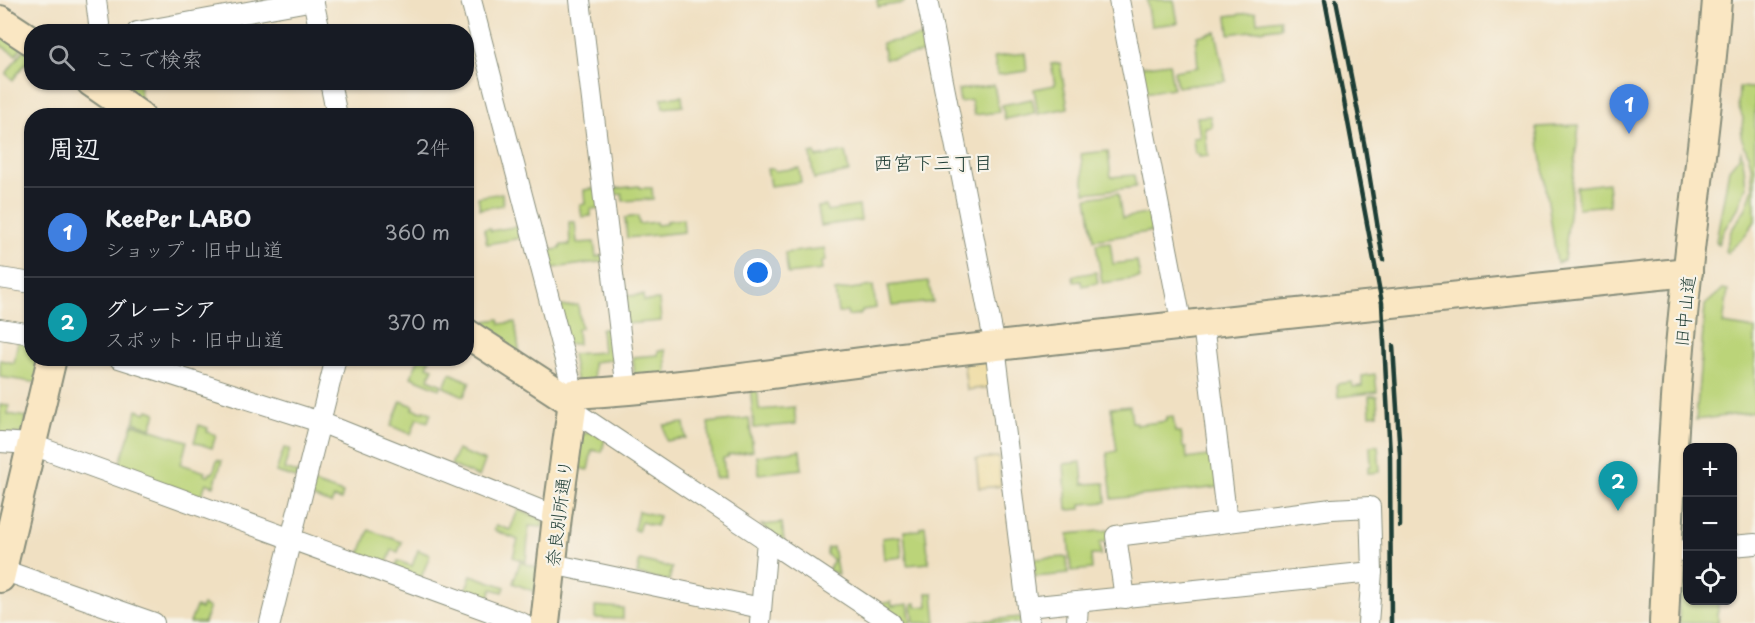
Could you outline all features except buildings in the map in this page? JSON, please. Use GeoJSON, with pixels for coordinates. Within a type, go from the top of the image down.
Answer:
{"type":"FeatureCollection","features":[{"type":"Feature","properties":{"kind":"street"},"geometry":{"type":"LineString","coordinates":[[96,0],[99,24]]}},
{"type":"Feature","properties":{"kind":"street"},"geometry":{"type":"LineString","coordinates":[[181,24],[313,0],[318,24]]}},
{"type":"Feature","properties":{"kind":"street"},"geometry":{"type":"LineString","coordinates":[[471,0],[573,402]]}},
{"type":"Feature","properties":{"kind":"street"},"geometry":{"type":"LineString","coordinates":[[580,0],[627,391]]}},
{"type":"Feature","properties":{"kind":"street"},"geometry":{"type":"LineString","coordinates":[[927,0],[995,346],[1028,615],[1078,603],[1372,572]]}},
{"type":"Feature","properties":{"kind":"street"},"geometry":{"type":"LineString","coordinates":[[1119,0],[1193,325],[1227,522]]}},
{"type":"Feature","properties":{"kind":"street","name":"旧中山道"},"geometry":{"type":"LineString","coordinates":[[1664,623],[1677,551],[1673,429],[1717,0]]}},
{"type":"Feature","properties":{"kind":"street"},"geometry":{"type":"LineString","coordinates":[[0,20],[24,36]]}},
{"type":"Feature","properties":{"kind":"street"},"geometry":{"type":"LineString","coordinates":[[332,90],[335,108]]}},
{"type":"Feature","properties":{"kind":"street"},"geometry":{"type":"LineString","coordinates":[[100,93],[126,108]]}},
{"type":"Feature","properties":{"kind":"street"},"geometry":{"type":"LineString","coordinates":[[573,402],[627,391],[995,346],[1389,302],[1688,272]]}},
{"type":"Feature","properties":{"kind":"street"},"geometry":{"type":"LineString","coordinates":[[0,278],[24,282]]}},
{"type":"Feature","properties":{"kind":"street"},"geometry":{"type":"LineString","coordinates":[[0,329],[24,333]]}},
{"type":"Feature","properties":{"kind":"street"},"geometry":{"type":"LineString","coordinates":[[474,338],[573,402],[881,620]]}},
{"type":"Feature","properties":{"kind":"street"},"geometry":{"type":"LineString","coordinates":[[50,366],[1,572],[154,623]]}},
{"type":"Feature","properties":{"kind":"street"},"geometry":{"type":"LineString","coordinates":[[144,366],[320,422],[557,516]]}},
{"type":"Feature","properties":{"kind":"street"},"geometry":{"type":"LineString","coordinates":[[270,623],[334,366]]}},
{"type":"Feature","properties":{"kind":"street","name":"奈良別所通り"},"geometry":{"type":"LineString","coordinates":[[545,623],[573,402]]}},
{"type":"Feature","properties":{"kind":"street"},"geometry":{"type":"LineString","coordinates":[[0,442],[30,444],[522,623]]}},
{"type":"Feature","properties":{"kind":"street"},"geometry":{"type":"LineString","coordinates":[[1125,598],[1116,536],[1332,509],[1370,507],[1372,572],[1368,623]]}},
{"type":"Feature","properties":{"kind":"street"},"geometry":{"type":"LineString","coordinates":[[552,564],[760,616],[766,540]]}},
{"type":"Feature","properties":{"kind":"street"},"geometry":{"type":"LineString","coordinates":[[1737,546],[1755,544]]}},
{"type":"Feature","properties":{"kind":"street"},"geometry":{"type":"LineString","coordinates":[[1077,623],[1078,603]]}},
{"type":"Feature","properties":{"kind":"green space"},"geometry":{"type":"Polygon","coordinates":[[[877,0],[904,0],[904,3],[878,7],[877,0]]]}},
{"type":"Feature","properties":{"kind":"green space"},"geometry":{"type":"Polygon","coordinates":[[[1147,0],[1174,0],[1178,23],[1151,26],[1147,0]]]}},
{"type":"Feature","properties":{"kind":"green space"},"geometry":{"type":"Polygon","coordinates":[[[1256,12],[1257,22],[1280,19],[1281,27],[1229,34],[1227,16],[1256,12]]]}},
{"type":"Feature","properties":{"kind":"green space"},"geometry":{"type":"Polygon","coordinates":[[[0,29],[24,44],[16,55],[0,45],[0,29]]]}},
{"type":"Feature","properties":{"kind":"green space"},"geometry":{"type":"Polygon","coordinates":[[[1216,32],[1226,81],[1177,87],[1174,71],[1198,67],[1197,36],[1216,32]]]}},
{"type":"Feature","properties":{"kind":"green space"},"geometry":{"type":"Polygon","coordinates":[[[926,36],[929,52],[885,59],[882,43],[926,36]]]}},
{"type":"Feature","properties":{"kind":"green space"},"geometry":{"type":"Polygon","coordinates":[[[24,49],[24,64],[13,80],[6,74],[24,49]]]}},
{"type":"Feature","properties":{"kind":"green space"},"geometry":{"type":"Polygon","coordinates":[[[1025,53],[1027,71],[997,75],[994,57],[1025,53]]]}},
{"type":"Feature","properties":{"kind":"green space"},"geometry":{"type":"Polygon","coordinates":[[[1060,63],[1068,108],[1038,114],[1034,89],[1055,85],[1051,64],[1060,63]]]}},
{"type":"Feature","properties":{"kind":"green space"},"geometry":{"type":"Polygon","coordinates":[[[1169,63],[1173,88],[1144,93],[1140,67],[1169,63]]]}},
{"type":"Feature","properties":{"kind":"green space"},"geometry":{"type":"Polygon","coordinates":[[[994,85],[999,112],[974,115],[971,100],[960,102],[958,90],[994,85]]]}},
{"type":"Feature","properties":{"kind":"green space"},"geometry":{"type":"Polygon","coordinates":[[[1739,87],[1755,90],[1755,221],[1745,236],[1727,253],[1725,251],[1731,231],[1746,208],[1753,188],[1751,165],[1741,137],[1743,118],[1738,105],[1739,87]]]}},
{"type":"Feature","properties":{"kind":"green space"},"geometry":{"type":"Polygon","coordinates":[[[120,90],[140,90],[141,104],[120,90]]]}},
{"type":"Feature","properties":{"kind":"green space"},"geometry":{"type":"Polygon","coordinates":[[[682,96],[683,106],[663,108],[662,98],[682,96]]]}},
{"type":"Feature","properties":{"kind":"green space"},"geometry":{"type":"Polygon","coordinates":[[[1032,99],[1035,113],[1005,119],[1002,105],[1032,99]]]}},
{"type":"Feature","properties":{"kind":"green space"},"geometry":{"type":"Polygon","coordinates":[[[1210,116],[1212,127],[1205,128],[1208,156],[1199,157],[1199,154],[1195,154],[1193,138],[1200,137],[1197,117],[1210,116]]]}},
{"type":"Feature","properties":{"kind":"green space"},"geometry":{"type":"Polygon","coordinates":[[[1579,125],[1564,260],[1557,263],[1537,127],[1579,125]]]}},
{"type":"Feature","properties":{"kind":"green space"},"geometry":{"type":"Polygon","coordinates":[[[1108,151],[1111,177],[1134,175],[1136,187],[1085,193],[1081,154],[1108,151]]]}},
{"type":"Feature","properties":{"kind":"green space"},"geometry":{"type":"Polygon","coordinates":[[[1741,151],[1746,187],[1738,208],[1722,233],[1718,244],[1716,241],[1729,169],[1741,151]]]}},
{"type":"Feature","properties":{"kind":"green space"},"geometry":{"type":"Polygon","coordinates":[[[845,152],[849,172],[814,179],[810,154],[815,153],[816,157],[845,152]]]}},
{"type":"Feature","properties":{"kind":"green space"},"geometry":{"type":"Polygon","coordinates":[[[799,168],[801,182],[770,186],[767,169],[775,171],[799,168]]]}},
{"type":"Feature","properties":{"kind":"green space"},"geometry":{"type":"Polygon","coordinates":[[[1608,183],[1610,205],[1578,208],[1576,187],[1608,183]]]}},
{"type":"Feature","properties":{"kind":"green space"},"geometry":{"type":"Polygon","coordinates":[[[639,186],[640,188],[652,188],[653,199],[623,201],[622,194],[610,195],[610,189],[639,186]]]}},
{"type":"Feature","properties":{"kind":"green space"},"geometry":{"type":"Polygon","coordinates":[[[598,188],[600,208],[591,209],[591,216],[582,217],[580,205],[585,204],[584,190],[598,188]]]}},
{"type":"Feature","properties":{"kind":"green space"},"geometry":{"type":"Polygon","coordinates":[[[502,193],[503,205],[480,209],[478,197],[502,193]]]}},
{"type":"Feature","properties":{"kind":"green space"},"geometry":{"type":"Polygon","coordinates":[[[1118,193],[1122,218],[1152,213],[1155,231],[1094,240],[1087,198],[1118,193]]]}},
{"type":"Feature","properties":{"kind":"green space"},"geometry":{"type":"Polygon","coordinates":[[[826,206],[827,211],[859,206],[861,220],[821,226],[818,207],[826,206]]]}},
{"type":"Feature","properties":{"kind":"green space"},"geometry":{"type":"Polygon","coordinates":[[[638,216],[639,224],[656,222],[657,225],[666,224],[666,221],[683,219],[684,232],[627,238],[625,218],[638,216]]]}},
{"type":"Feature","properties":{"kind":"green space"},"geometry":{"type":"Polygon","coordinates":[[[569,222],[575,222],[577,243],[594,242],[596,257],[605,255],[606,261],[546,269],[542,251],[560,249],[561,245],[570,245],[569,222]]]}},
{"type":"Feature","properties":{"kind":"green space"},"geometry":{"type":"Polygon","coordinates":[[[519,226],[521,238],[487,244],[484,229],[490,228],[491,231],[519,226]]]}},
{"type":"Feature","properties":{"kind":"green space"},"geometry":{"type":"Polygon","coordinates":[[[1110,242],[1113,264],[1137,261],[1140,278],[1102,283],[1096,244],[1110,242]]]}},
{"type":"Feature","properties":{"kind":"green space"},"geometry":{"type":"Polygon","coordinates":[[[824,248],[826,261],[821,262],[822,270],[788,274],[785,253],[824,248]]]}},
{"type":"Feature","properties":{"kind":"green space"},"geometry":{"type":"Polygon","coordinates":[[[1096,272],[1098,283],[1082,286],[1081,281],[1074,282],[1073,276],[1096,272]]]}},
{"type":"Feature","properties":{"kind":"green space"},"geometry":{"type":"Polygon","coordinates":[[[928,281],[933,302],[892,306],[888,286],[928,281]]]}},
{"type":"Feature","properties":{"kind":"green space"},"geometry":{"type":"Polygon","coordinates":[[[873,286],[876,308],[848,316],[847,312],[838,313],[835,291],[873,286]]]}},
{"type":"Feature","properties":{"kind":"green space"},"geometry":{"type":"Polygon","coordinates":[[[1723,289],[1728,290],[1723,324],[1755,329],[1755,412],[1696,420],[1705,305],[1723,289]]]}},
{"type":"Feature","properties":{"kind":"green space"},"geometry":{"type":"Polygon","coordinates":[[[643,295],[644,301],[659,300],[661,321],[625,324],[623,296],[643,295]]]}},
{"type":"Feature","properties":{"kind":"green space"},"geometry":{"type":"Polygon","coordinates":[[[578,305],[581,328],[577,329],[578,344],[565,344],[557,307],[578,305]]]}},
{"type":"Feature","properties":{"kind":"green space"},"geometry":{"type":"Polygon","coordinates":[[[499,319],[500,324],[515,322],[520,356],[488,338],[486,321],[499,319]]]}},
{"type":"Feature","properties":{"kind":"green space"},"geometry":{"type":"Polygon","coordinates":[[[617,328],[619,359],[593,362],[594,383],[577,384],[572,354],[603,352],[601,329],[617,328]]]}},
{"type":"Feature","properties":{"kind":"green space"},"geometry":{"type":"Polygon","coordinates":[[[18,341],[24,342],[24,366],[41,366],[38,383],[0,377],[0,360],[14,363],[18,341]]]}},
{"type":"Feature","properties":{"kind":"green space"},"geometry":{"type":"Polygon","coordinates":[[[665,350],[667,377],[635,379],[633,357],[658,355],[658,351],[665,350]]]}},
{"type":"Feature","properties":{"kind":"green space"},"geometry":{"type":"Polygon","coordinates":[[[416,366],[427,366],[433,368],[428,379],[442,385],[440,389],[411,377],[416,366]]]}},
{"type":"Feature","properties":{"kind":"green space"},"geometry":{"type":"Polygon","coordinates":[[[450,373],[470,382],[464,396],[444,387],[450,373]]]}},
{"type":"Feature","properties":{"kind":"green space"},"geometry":{"type":"Polygon","coordinates":[[[1375,374],[1377,392],[1338,397],[1337,384],[1352,382],[1353,387],[1362,386],[1362,376],[1375,374]]]}},
{"type":"Feature","properties":{"kind":"green space"},"geometry":{"type":"Polygon","coordinates":[[[757,385],[759,410],[794,407],[796,424],[754,428],[750,386],[757,385]]]}},
{"type":"Feature","properties":{"kind":"green space"},"geometry":{"type":"Polygon","coordinates":[[[1369,396],[1377,396],[1378,414],[1370,415],[1369,396]]]}},
{"type":"Feature","properties":{"kind":"green space"},"geometry":{"type":"Polygon","coordinates":[[[401,401],[414,406],[413,409],[431,413],[428,422],[417,418],[411,434],[391,426],[401,401]]]}},
{"type":"Feature","properties":{"kind":"green space"},"geometry":{"type":"Polygon","coordinates":[[[0,405],[9,406],[8,414],[27,417],[24,433],[0,435],[0,405]]]}},
{"type":"Feature","properties":{"kind":"green space"},"geometry":{"type":"Polygon","coordinates":[[[1130,406],[1132,422],[1136,422],[1136,425],[1167,421],[1167,417],[1173,416],[1175,432],[1181,432],[1187,459],[1215,455],[1219,487],[1112,499],[1107,453],[1117,451],[1111,408],[1130,406]]]}},
{"type":"Feature","properties":{"kind":"green space"},"geometry":{"type":"Polygon","coordinates":[[[137,410],[156,413],[151,428],[134,422],[137,410]]]}},
{"type":"Feature","properties":{"kind":"green space"},"geometry":{"type":"Polygon","coordinates":[[[749,418],[753,451],[723,458],[725,477],[715,478],[708,423],[749,418]]]}},
{"type":"Feature","properties":{"kind":"green space"},"geometry":{"type":"Polygon","coordinates":[[[684,423],[686,438],[666,441],[664,425],[684,423]]]}},
{"type":"Feature","properties":{"kind":"green space"},"geometry":{"type":"Polygon","coordinates":[[[133,424],[187,441],[181,464],[205,472],[204,475],[209,476],[213,473],[217,460],[222,461],[214,486],[206,483],[201,497],[118,468],[133,424]]]}},
{"type":"Feature","properties":{"kind":"green space"},"geometry":{"type":"Polygon","coordinates":[[[199,425],[208,428],[207,432],[216,435],[212,448],[194,442],[199,425]]]}},
{"type":"Feature","properties":{"kind":"green space"},"geometry":{"type":"Polygon","coordinates":[[[592,430],[605,438],[602,452],[592,450],[588,470],[575,467],[578,436],[592,430]]]}},
{"type":"Feature","properties":{"kind":"green space"},"geometry":{"type":"Polygon","coordinates":[[[1378,445],[1380,472],[1368,473],[1368,467],[1371,466],[1370,446],[1378,445]]]}},
{"type":"Feature","properties":{"kind":"green space"},"geometry":{"type":"Polygon","coordinates":[[[284,448],[290,449],[284,469],[298,473],[296,478],[276,472],[284,448]]]}},
{"type":"Feature","properties":{"kind":"green space"},"geometry":{"type":"Polygon","coordinates":[[[457,450],[485,461],[479,477],[451,465],[457,450]]]}},
{"type":"Feature","properties":{"kind":"green space"},"geometry":{"type":"Polygon","coordinates":[[[800,450],[802,469],[759,474],[757,456],[800,450]]]}},
{"type":"Feature","properties":{"kind":"green space"},"geometry":{"type":"Polygon","coordinates":[[[1081,462],[1083,484],[1105,483],[1106,502],[1081,504],[1081,509],[1067,510],[1064,464],[1081,462]]]}},
{"type":"Feature","properties":{"kind":"green space"},"geometry":{"type":"Polygon","coordinates":[[[313,483],[343,493],[341,500],[334,498],[331,504],[309,496],[313,483]]]}},
{"type":"Feature","properties":{"kind":"green space"},"geometry":{"type":"Polygon","coordinates":[[[518,510],[540,518],[544,524],[543,527],[529,526],[526,562],[513,557],[518,540],[494,530],[496,525],[510,530],[518,510]]]}},
{"type":"Feature","properties":{"kind":"green space"},"geometry":{"type":"Polygon","coordinates":[[[638,511],[659,516],[656,526],[641,522],[638,531],[634,530],[638,511]]]}},
{"type":"Feature","properties":{"kind":"green space"},"geometry":{"type":"Polygon","coordinates":[[[782,523],[784,542],[761,525],[782,523]]]}},
{"type":"Feature","properties":{"kind":"green space"},"geometry":{"type":"Polygon","coordinates":[[[925,526],[929,563],[907,565],[904,531],[920,530],[920,527],[925,526]]]}},
{"type":"Feature","properties":{"kind":"green space"},"geometry":{"type":"Polygon","coordinates":[[[369,530],[402,542],[398,552],[392,550],[386,566],[359,556],[369,530]]]}},
{"type":"Feature","properties":{"kind":"green space"},"geometry":{"type":"Polygon","coordinates":[[[1109,530],[1110,541],[1100,542],[1101,555],[1091,555],[1092,569],[1071,571],[1068,534],[1109,530]]]}},
{"type":"Feature","properties":{"kind":"green space"},"geometry":{"type":"Polygon","coordinates":[[[900,536],[902,557],[884,559],[882,538],[900,536]]]}},
{"type":"Feature","properties":{"kind":"green space"},"geometry":{"type":"Polygon","coordinates":[[[833,547],[838,575],[832,571],[830,574],[827,572],[834,560],[827,555],[827,548],[833,547]]]}},
{"type":"Feature","properties":{"kind":"green space"},"geometry":{"type":"Polygon","coordinates":[[[418,550],[430,555],[421,578],[395,567],[398,561],[412,566],[418,550]]]}},
{"type":"Feature","properties":{"kind":"green space"},"geometry":{"type":"Polygon","coordinates":[[[1067,557],[1068,574],[1035,577],[1034,559],[1067,557]]]}},
{"type":"Feature","properties":{"kind":"green space"},"geometry":{"type":"Polygon","coordinates":[[[640,560],[672,568],[669,581],[637,574],[640,560]]]}},
{"type":"Feature","properties":{"kind":"green space"},"geometry":{"type":"Polygon","coordinates":[[[520,562],[539,568],[535,592],[513,583],[520,562]]]}},
{"type":"Feature","properties":{"kind":"green space"},"geometry":{"type":"Polygon","coordinates":[[[1683,563],[1683,605],[1718,605],[1718,623],[1679,623],[1679,568],[1683,563]]]}},
{"type":"Feature","properties":{"kind":"green space"},"geometry":{"type":"Polygon","coordinates":[[[471,575],[505,587],[503,592],[492,589],[487,602],[464,594],[471,575]]]}},
{"type":"Feature","properties":{"kind":"green space"},"geometry":{"type":"Polygon","coordinates":[[[927,593],[933,593],[936,623],[914,623],[912,604],[916,603],[916,607],[928,606],[927,593]]]}},
{"type":"Feature","properties":{"kind":"green space"},"geometry":{"type":"Polygon","coordinates":[[[891,602],[892,606],[908,604],[911,623],[906,623],[878,604],[891,602]]]}},
{"type":"Feature","properties":{"kind":"green space"},"geometry":{"type":"Polygon","coordinates":[[[203,605],[209,608],[204,623],[190,623],[196,607],[201,609],[203,605]]]}},
{"type":"Feature","properties":{"kind":"green space"},"geometry":{"type":"Polygon","coordinates":[[[595,606],[623,608],[623,619],[595,618],[595,606]]]}},
{"type":"Feature","properties":{"kind":"green space"},"geometry":{"type":"Polygon","coordinates":[[[1020,617],[1021,623],[969,622],[1020,617]]]}},
{"type":"Feature","properties":{"kind":"sand"},"geometry":{"type":"Polygon","coordinates":[[[987,357],[991,387],[967,390],[963,360],[987,357]]]}},
{"type":"Feature","properties":{"kind":"sand"},"geometry":{"type":"Polygon","coordinates":[[[999,457],[1001,486],[979,488],[976,459],[999,457]]]}},
{"type":"Feature","properties":{"kind":"railway"},"geometry":{"type":"LineString","coordinates":[[1325,0],[1382,303],[1390,456],[1391,623]]}},
{"type":"Feature","properties":{"kind":"railway"},"geometry":{"type":"LineString","coordinates":[[1336,0],[1365,148],[1383,260]]}},
{"type":"Feature","properties":{"kind":"railway"},"geometry":{"type":"LineString","coordinates":[[1393,346],[1400,455],[1400,526]]}},
{"type":"Feature","properties":{"kind":"place","name":"KeePer LABO"},"geometry":{"type":"Point","coordinates":[1629,134]}},
{"type":"Feature","properties":{"kind":"place","name":"グレーシア"},"geometry":{"type":"Point","coordinates":[1618,511]}},
{"type":"Feature","properties":{"kind":"district","name":"西宮下三丁目"},"geometry":{"type":"Point","coordinates":[933,162]}}]}
